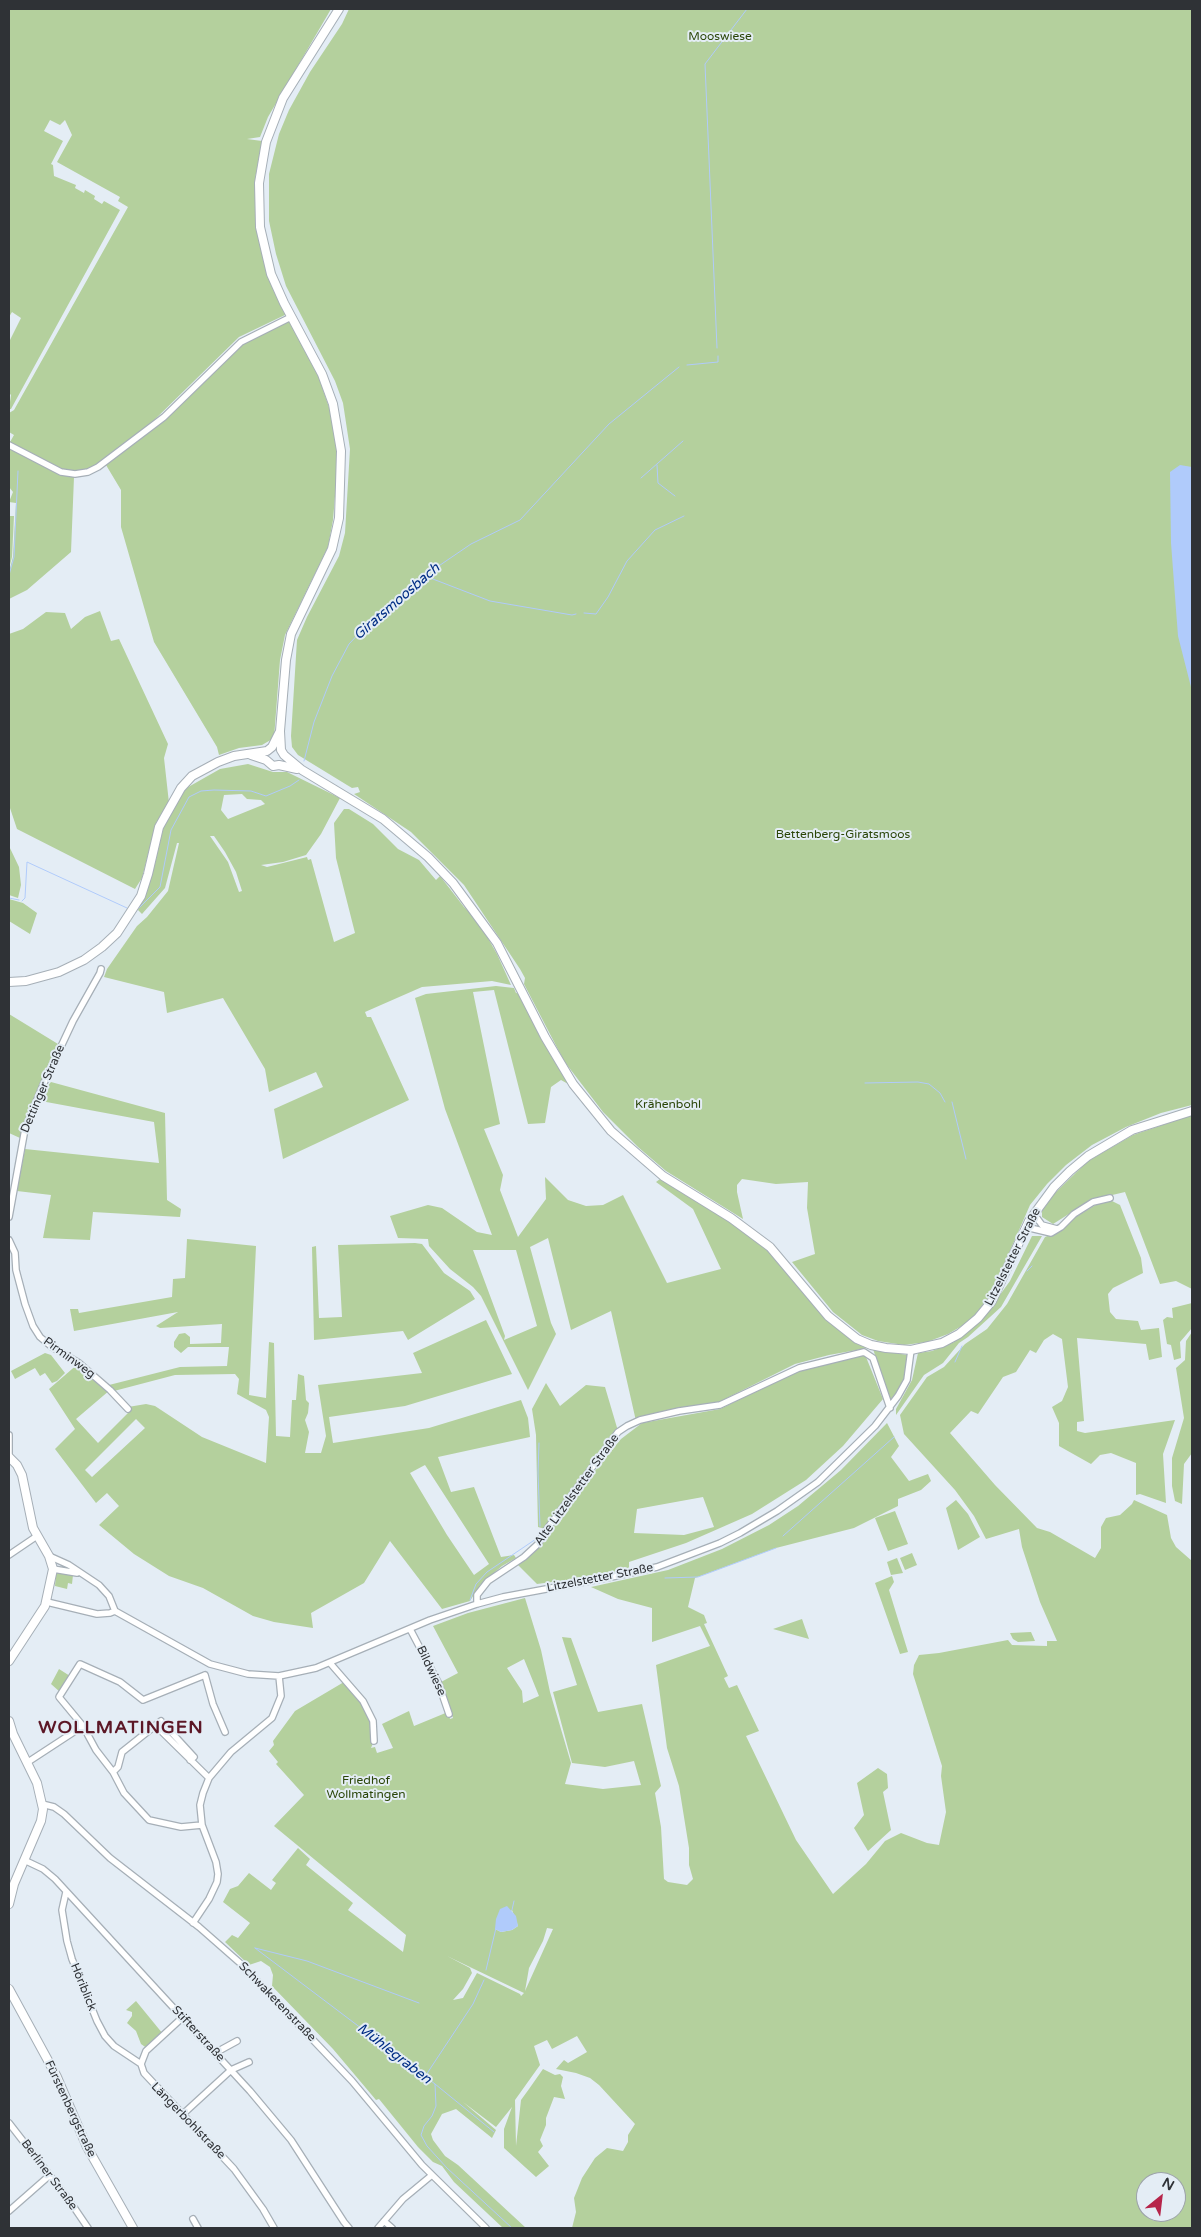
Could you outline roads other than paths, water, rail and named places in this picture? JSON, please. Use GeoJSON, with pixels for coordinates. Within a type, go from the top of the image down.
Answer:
{"type":"FeatureCollection","features":[{"type":"Feature","properties":{"kind":"main road"},"geometry":{"type":"LineString","coordinates":[[251,755],[266,760],[273,766],[283,761],[280,731],[286,660],[291,634],[332,549],[339,518],[340,436],[333,404],[322,374],[291,317],[271,274],[264,250],[259,207],[262,164],[272,124],[283,98],[339,9]]}},
{"type":"Feature","properties":{"kind":"main road"},"geometry":{"type":"LineString","coordinates":[[266,760],[280,731]]}},
{"type":"Feature","properties":{"kind":"main road"},"geometry":{"type":"LineString","coordinates":[[9,982],[26,981],[59,972],[84,960],[117,933],[141,896],[159,826],[181,788],[192,776],[204,768],[234,756],[251,755],[270,749],[282,752],[302,770],[383,819],[428,857],[453,883],[498,943],[545,1036],[573,1084],[595,1113],[628,1147],[663,1176],[732,1218],[770,1247],[789,1267],[817,1303],[842,1328],[857,1339],[871,1345],[911,1350]]}},
{"type":"Feature","properties":{"kind":"main road"},"geometry":{"type":"LineString","coordinates":[[279,764],[302,770]]}},
{"type":"Feature","properties":{"kind":"main road","name":"Litzelstetter Straße"},"geometry":{"type":"LineString","coordinates":[[911,1350],[942,1343],[959,1334],[978,1318],[998,1289],[1026,1227],[1034,1214],[1054,1187],[1088,1156],[1132,1130],[1192,1111]]}},
{"type":"Feature","properties":{"kind":"main road"},"geometry":{"type":"LineString","coordinates":[[9,1457],[22,1475],[30,1520],[37,1536],[50,1556],[53,1567],[46,1602],[9,1661]]}},
{"type":"Feature","properties":{"kind":"main road"},"geometry":{"type":"LineString","coordinates":[[9,1721],[11,1735],[28,1762],[42,1804],[41,1821],[11,1888],[9,1904]]}},
{"type":"Feature","properties":{"kind":"main road","name":"Fürstenbergstraße"},"geometry":{"type":"LineString","coordinates":[[9,1989],[57,2077],[87,2147],[133,2228]]}},
{"type":"Feature","properties":{"kind":"street"},"geometry":{"type":"LineString","coordinates":[[9,445],[61,472],[75,474],[88,472],[98,467],[164,416],[241,342],[291,317]]}},
{"type":"Feature","properties":{"kind":"street","name":"Dettinger Straße"},"geometry":{"type":"LineString","coordinates":[[9,1217],[25,1129],[73,1021],[101,969]]}},
{"type":"Feature","properties":{"kind":"street"},"geometry":{"type":"LineString","coordinates":[[1026,1227],[1050,1233],[1093,1202],[1110,1198]]}},
{"type":"Feature","properties":{"kind":"street"},"geometry":{"type":"LineString","coordinates":[[1034,1214],[1042,1225],[1057,1229]]}},
{"type":"Feature","properties":{"kind":"street","name":"Pirminweg"},"geometry":{"type":"LineString","coordinates":[[9,1240],[14,1253],[16,1270],[25,1304],[33,1326],[40,1337],[52,1347],[79,1363],[110,1390],[128,1409]]}},
{"type":"Feature","properties":{"kind":"street","name":"Litzelstetter Straße"},"geometry":{"type":"LineString","coordinates":[[115,1610],[210,1664],[248,1674],[280,1676],[299,1673],[330,1663],[410,1629],[477,1604],[503,1597],[640,1571],[720,1543],[777,1511],[818,1482],[849,1453],[890,1408],[907,1380],[911,1350]]}},
{"type":"Feature","properties":{"kind":"street","name":"Alte Litzelstetter Straße"},"geometry":{"type":"LineString","coordinates":[[477,1604],[477,1595],[488,1581],[524,1557],[538,1544],[544,1533],[618,1432],[627,1426],[640,1420],[679,1411],[720,1405],[799,1368],[864,1352],[873,1358],[890,1408]]}},
{"type":"Feature","properties":{"kind":"street"},"geometry":{"type":"LineString","coordinates":[[9,1435],[9,1457]]}},
{"type":"Feature","properties":{"kind":"street"},"geometry":{"type":"LineString","coordinates":[[9,1555],[37,1536]]}},
{"type":"Feature","properties":{"kind":"street"},"geometry":{"type":"LineString","coordinates":[[46,1602],[97,1614],[110,1613],[115,1610],[106,1592],[69,1565],[50,1556]]}},
{"type":"Feature","properties":{"kind":"street"},"geometry":{"type":"LineString","coordinates":[[53,1567],[77,1571]]}},
{"type":"Feature","properties":{"kind":"street","name":"Bildwiese"},"geometry":{"type":"LineString","coordinates":[[410,1629],[438,1682],[449,1714]]}},
{"type":"Feature","properties":{"kind":"street"},"geometry":{"type":"LineString","coordinates":[[330,1663],[363,1701],[373,1720],[374,1741]]}},
{"type":"Feature","properties":{"kind":"street"},"geometry":{"type":"LineString","coordinates":[[202,1825],[181,1828],[149,1820],[124,1793],[113,1772],[96,1750],[82,1726],[59,1697],[80,1664],[120,1682],[143,1700],[205,1675]]}},
{"type":"Feature","properties":{"kind":"street"},"geometry":{"type":"LineString","coordinates":[[210,1664],[205,1675],[213,1704],[225,1732]]}},
{"type":"Feature","properties":{"kind":"street"},"geometry":{"type":"LineString","coordinates":[[193,1923],[209,1899],[218,1874],[216,1862],[202,1825],[200,1805],[209,1778],[231,1752],[272,1718],[281,1696],[280,1676]]}},
{"type":"Feature","properties":{"kind":"street"},"geometry":{"type":"LineString","coordinates":[[113,1772],[118,1767],[122,1752],[161,1721],[194,1757],[190,1760],[209,1778]]}},
{"type":"Feature","properties":{"kind":"street"},"geometry":{"type":"LineString","coordinates":[[28,1762],[82,1726]]}},
{"type":"Feature","properties":{"kind":"street","name":"Schwaketenstraße"},"geometry":{"type":"LineString","coordinates":[[42,1804],[54,1807],[64,1814],[110,1858],[193,1923],[240,1963],[352,2081],[432,2175],[486,2228]]}},
{"type":"Feature","properties":{"kind":"street","name":"Stifterstraße"},"geometry":{"type":"LineString","coordinates":[[24,1860],[42,1869],[66,1892],[231,2070],[291,2140],[349,2228]]}},
{"type":"Feature","properties":{"kind":"street","name":"Höriblick"},"geometry":{"type":"LineString","coordinates":[[66,1892],[62,1910],[67,1941],[97,2021],[105,2036],[114,2046],[141,2064]]}},
{"type":"Feature","properties":{"kind":"street"},"geometry":{"type":"LineString","coordinates":[[141,2064],[146,2052],[183,2017]]}},
{"type":"Feature","properties":{"kind":"street"},"geometry":{"type":"LineString","coordinates":[[215,2053],[237,2041]]}},
{"type":"Feature","properties":{"kind":"street"},"geometry":{"type":"LineString","coordinates":[[182,2114],[231,2070],[249,2062]]}},
{"type":"Feature","properties":{"kind":"street","name":"Längerbohlstraße"},"geometry":{"type":"LineString","coordinates":[[141,2064],[144,2073],[150,2081],[234,2169],[263,2209],[274,2228]]}},
{"type":"Feature","properties":{"kind":"street","name":"Berliner Straße"},"geometry":{"type":"LineString","coordinates":[[9,2123],[88,2228]]}},
{"type":"Feature","properties":{"kind":"street"},"geometry":{"type":"LineString","coordinates":[[9,2210],[50,2175]]}},
{"type":"Feature","properties":{"kind":"street"},"geometry":{"type":"LineString","coordinates":[[378,2228],[403,2199],[432,2175]]}},
{"type":"Feature","properties":{"kind":"street"},"geometry":{"type":"LineString","coordinates":[[193,2220],[198,2228]]}},
{"type":"Feature","properties":{"kind":"street"},"geometry":{"type":"LineString","coordinates":[[384,2220],[392,2228]]}},
{"type":"Feature","properties":{"kind":"water"},"geometry":{"type":"Polygon","coordinates":[[[1180,465],[1192,467],[1192,691],[1178,636],[1171,543],[1170,472],[1180,465]]]}},
{"type":"Feature","properties":{"kind":"water"},"geometry":{"type":"Polygon","coordinates":[[[507,1906],[516,1916],[518,1926],[512,1930],[501,1932],[495,1929],[496,1919],[500,1909],[507,1906]]]}},
{"type":"Feature","properties":{"kind":"waterway"},"geometry":{"type":"LineString","coordinates":[[717,348],[705,64],[747,9]]}},
{"type":"Feature","properties":{"kind":"waterway"},"geometry":{"type":"LineString","coordinates":[[687,365],[718,362],[718,356]]}},
{"type":"Feature","properties":{"kind":"waterway","name":"Giratsmoosbach"},"geometry":{"type":"LineString","coordinates":[[304,761],[314,722],[332,676],[349,644],[366,626],[424,576],[471,544],[520,520],[609,424],[679,367]]}},
{"type":"Feature","properties":{"kind":"waterway"},"geometry":{"type":"LineString","coordinates":[[641,478],[683,441]]}},
{"type":"Feature","properties":{"kind":"waterway"},"geometry":{"type":"LineString","coordinates":[[657,465],[658,483],[675,496]]}},
{"type":"Feature","properties":{"kind":"waterway"},"geometry":{"type":"LineString","coordinates":[[9,575],[14,557],[18,471]]}},
{"type":"Feature","properties":{"kind":"waterway"},"geometry":{"type":"LineString","coordinates":[[584,613],[596,614],[608,597],[627,561],[655,530],[684,516]]}},
{"type":"Feature","properties":{"kind":"waterway"},"geometry":{"type":"LineString","coordinates":[[425,576],[490,601],[572,615],[576,614]]}},
{"type":"Feature","properties":{"kind":"waterway","name":"Giratsmoosbach"},"geometry":{"type":"LineString","coordinates":[[139,908],[160,887],[171,830],[189,797],[201,791],[214,790],[251,791],[266,796],[299,780]]}},
{"type":"Feature","properties":{"kind":"waterway","name":"Giratsmoosbach"},"geometry":{"type":"LineString","coordinates":[[22,901],[25,898],[27,862],[127,908]]}},
{"type":"Feature","properties":{"kind":"waterway","name":"Giratsmoosbach"},"geometry":{"type":"LineString","coordinates":[[9,898],[19,900]]}},
{"type":"Feature","properties":{"kind":"waterway"},"geometry":{"type":"LineString","coordinates":[[865,1083],[918,1082],[929,1084],[940,1093],[945,1102]]}},
{"type":"Feature","properties":{"kind":"waterway"},"geometry":{"type":"LineString","coordinates":[[952,1102],[966,1159]]}},
{"type":"Feature","properties":{"kind":"waterway"},"geometry":{"type":"LineString","coordinates":[[1027,1271],[1032,1266]]}},
{"type":"Feature","properties":{"kind":"waterway"},"geometry":{"type":"LineString","coordinates":[[955,1362],[962,1346]]}},
{"type":"Feature","properties":{"kind":"waterway"},"geometry":{"type":"LineString","coordinates":[[783,1536],[894,1437]]}},
{"type":"Feature","properties":{"kind":"waterway"},"geometry":{"type":"LineString","coordinates":[[539,1443],[540,1526]]}},
{"type":"Feature","properties":{"kind":"waterway"},"geometry":{"type":"LineString","coordinates":[[470,1600],[476,1584],[487,1572],[536,1539]]}},
{"type":"Feature","properties":{"kind":"waterway"},"geometry":{"type":"LineString","coordinates":[[665,1578],[698,1577],[776,1548]]}},
{"type":"Feature","properties":{"kind":"waterway"},"geometry":{"type":"LineString","coordinates":[[512,1910],[514,1901]]}},
{"type":"Feature","properties":{"kind":"waterway"},"geometry":{"type":"LineString","coordinates":[[486,1970],[496,1928]]}},
{"type":"Feature","properties":{"kind":"waterway","name":"Mühlegraben"},"geometry":{"type":"LineString","coordinates":[[255,1948],[435,2084],[436,2106],[421,2135],[427,2146],[447,2168],[512,2228]]}},
{"type":"Feature","properties":{"kind":"waterway"},"geometry":{"type":"LineString","coordinates":[[255,1948],[307,1961],[419,2003]]}},
{"type":"Feature","properties":{"kind":"waterway"},"geometry":{"type":"LineString","coordinates":[[426,2075],[473,2004],[484,1980]]}},
{"type":"Feature","properties":{"kind":"waterway"},"geometry":{"type":"LineString","coordinates":[[435,2084],[494,2132]]}},
{"type":"Feature","properties":{"kind":"district","name":"WOLLMATINGEN"},"geometry":{"type":"Point","coordinates":[121,1728]}},
{"type":"Feature","properties":{"kind":"park label","name":"Mooswiese"},"geometry":{"type":"Point","coordinates":[720,37]}},
{"type":"Feature","properties":{"kind":"park label","name":"Bettenberg-Giratsmoos"},"geometry":{"type":"Point","coordinates":[843,835]}},
{"type":"Feature","properties":{"kind":"park label","name":"Krähenbohl"},"geometry":{"type":"Point","coordinates":[668,1105]}},
{"type":"Feature","properties":{"kind":"park label","name":"Friedhof Wollmatingen"},"geometry":{"type":"Point","coordinates":[366,1788]}}]}
